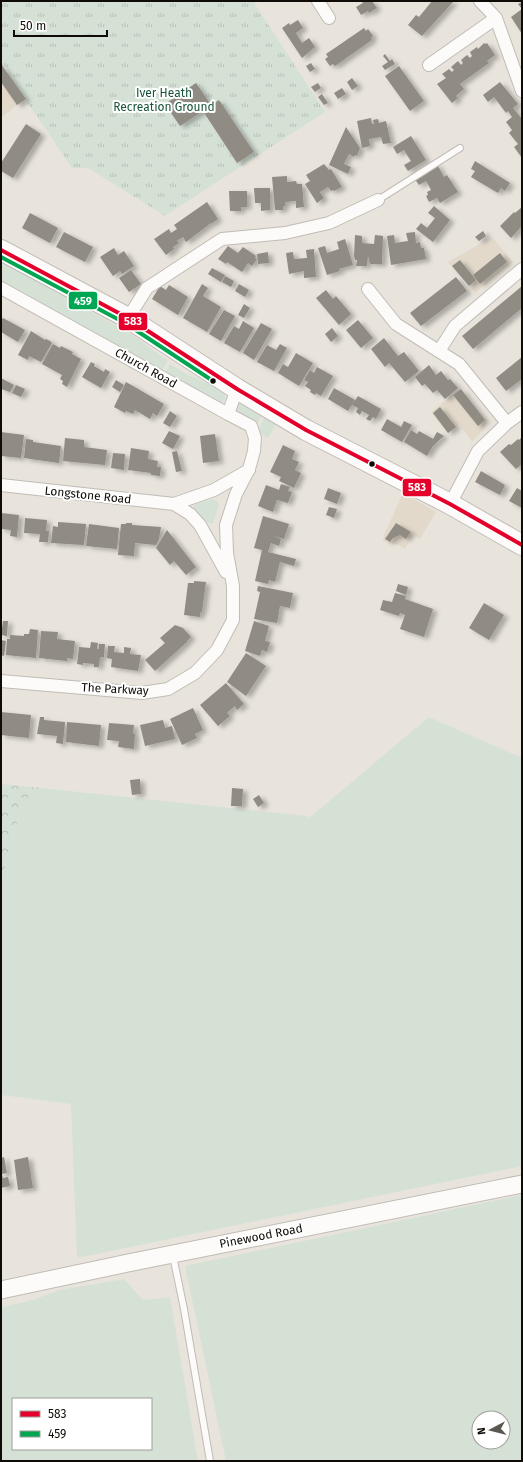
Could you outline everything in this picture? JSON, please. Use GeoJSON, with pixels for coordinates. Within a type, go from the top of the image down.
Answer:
{"type":"FeatureCollection","features":[{"type":"Feature","properties":{"kind":"main road"},"geometry":{"type":"LineString","coordinates":[[1,250],[128,318],[237,389],[306,430],[450,504],[522,545]]}},
{"type":"Feature","properties":{"kind":"street"},"geometry":{"type":"LineString","coordinates":[[318,1],[329,18]]}},
{"type":"Feature","properties":{"kind":"street"},"geometry":{"type":"LineString","coordinates":[[480,1],[496,18],[519,75],[522,91]]}},
{"type":"Feature","properties":{"kind":"street"},"geometry":{"type":"LineString","coordinates":[[429,65],[496,18]]}},
{"type":"Feature","properties":{"kind":"street"},"geometry":{"type":"LineString","coordinates":[[128,318],[147,288],[222,239],[285,233],[329,223],[378,200]]}},
{"type":"Feature","properties":{"kind":"street"},"geometry":{"type":"LineString","coordinates":[[439,350],[455,326],[522,269]]}},
{"type":"Feature","properties":{"kind":"street","name":"Church Road"},"geometry":{"type":"LineString","coordinates":[[1,288],[251,426],[255,438],[254,451],[249,469]]}},
{"type":"Feature","properties":{"kind":"street"},"geometry":{"type":"LineString","coordinates":[[368,289],[396,324],[459,364],[507,423]]}},
{"type":"Feature","properties":{"kind":"street"},"geometry":{"type":"LineString","coordinates":[[228,414],[237,389]]}},
{"type":"Feature","properties":{"kind":"street"},"geometry":{"type":"LineString","coordinates":[[450,504],[478,451],[507,423],[522,412]]}},
{"type":"Feature","properties":{"kind":"street"},"geometry":{"type":"LineString","coordinates":[[174,504],[214,490],[249,469]]}},
{"type":"Feature","properties":{"kind":"street","name":"The Parkway"},"geometry":{"type":"LineString","coordinates":[[1,681],[142,693],[168,689],[195,673],[217,650],[233,620],[233,586],[227,553],[226,524],[236,494],[249,469]]}},
{"type":"Feature","properties":{"kind":"street","name":"Longstone Road"},"geometry":{"type":"LineString","coordinates":[[1,485],[174,504]]}},
{"type":"Feature","properties":{"kind":"street"},"geometry":{"type":"LineString","coordinates":[[174,504],[190,514],[200,525],[233,586]]}},
{"type":"Feature","properties":{"kind":"street","name":"Pinewood Road"},"geometry":{"type":"LineString","coordinates":[[1,1290],[522,1184]]}},
{"type":"Feature","properties":{"kind":"lane"},"geometry":{"type":"LineString","coordinates":[[378,200],[460,148]]}},
{"type":"Feature","properties":{"kind":"lane"},"geometry":{"type":"LineString","coordinates":[[172,1254],[184,1309],[210,1461]]}},
{"type":"Feature","properties":{"kind":"shaded area"},"geometry":{"type":"Polygon","coordinates":[[[1,64],[25,99],[3,116],[1,115],[1,64]]]}},
{"type":"Feature","properties":{"kind":"shaded area"},"geometry":{"type":"Polygon","coordinates":[[[492,237],[513,262],[475,293],[448,262],[492,237]]]}},
{"type":"Feature","properties":{"kind":"shaded area"},"geometry":{"type":"Polygon","coordinates":[[[460,389],[487,420],[484,429],[472,442],[459,424],[448,433],[431,412],[460,389]]]}},
{"type":"Feature","properties":{"kind":"shaded area"},"geometry":{"type":"Polygon","coordinates":[[[403,493],[436,512],[420,539],[413,535],[405,549],[396,544],[383,541],[384,535],[403,493]]]}},
{"type":"Feature","properties":{"kind":"green space","name":"Iver Heath Recreation Ground"},"geometry":{"type":"Polygon","coordinates":[[[1,1],[253,1],[325,112],[165,216],[88,168],[72,168],[1,64],[1,1]]]}},
{"type":"Feature","properties":{"kind":"green space"},"geometry":{"type":"Polygon","coordinates":[[[1,261],[134,336],[168,361],[159,376],[1,283],[1,261]]]}},
{"type":"Feature","properties":{"kind":"green space"},"geometry":{"type":"Polygon","coordinates":[[[170,364],[186,374],[223,390],[225,400],[218,405],[162,378],[170,364]]]}},
{"type":"Feature","properties":{"kind":"green space"},"geometry":{"type":"Polygon","coordinates":[[[238,400],[263,413],[254,430],[234,418],[238,400]]]}},
{"type":"Feature","properties":{"kind":"green space"},"geometry":{"type":"Polygon","coordinates":[[[266,414],[277,422],[268,438],[258,432],[266,414]]]}},
{"type":"Feature","properties":{"kind":"green space"},"geometry":{"type":"Polygon","coordinates":[[[212,499],[217,501],[219,506],[213,523],[209,523],[193,511],[194,505],[212,499]]]}},
{"type":"Feature","properties":{"kind":"green space"},"geometry":{"type":"Polygon","coordinates":[[[429,717],[522,758],[522,1166],[77,1258],[71,1104],[1,1095],[1,887],[8,854],[22,808],[41,788],[307,816],[308,819],[429,717]]]}},
{"type":"Feature","properties":{"kind":"green space"},"geometry":{"type":"Polygon","coordinates":[[[1,784],[41,788],[22,808],[8,854],[1,887],[1,784]]]}},
{"type":"Feature","properties":{"kind":"green space"},"geometry":{"type":"Polygon","coordinates":[[[522,1195],[522,1461],[226,1461],[185,1266],[522,1195]]]}},
{"type":"Feature","properties":{"kind":"green space"},"geometry":{"type":"Polygon","coordinates":[[[124,1279],[143,1300],[170,1297],[198,1461],[1,1461],[1,1307],[33,1300],[59,1290],[124,1279]]]}},
{"type":"Feature","properties":{"kind":"building"},"geometry":{"type":"Polygon","coordinates":[[[361,1],[372,1],[377,8],[369,13],[368,11],[361,15],[356,7],[363,3],[361,1]]]}},
{"type":"Feature","properties":{"kind":"building"},"geometry":{"type":"Polygon","coordinates":[[[432,1],[454,1],[422,36],[408,25],[416,15],[419,17],[432,1]]]}},
{"type":"Feature","properties":{"kind":"building"},"geometry":{"type":"Polygon","coordinates":[[[522,2],[522,9],[518,4],[522,2]]]}},
{"type":"Feature","properties":{"kind":"building"},"geometry":{"type":"Polygon","coordinates":[[[522,9],[522,34],[511,17],[522,9]]]}},
{"type":"Feature","properties":{"kind":"building"},"geometry":{"type":"Polygon","coordinates":[[[298,20],[303,28],[296,33],[302,43],[309,38],[315,47],[302,58],[282,28],[289,23],[290,25],[298,20]]]}},
{"type":"Feature","properties":{"kind":"building"},"geometry":{"type":"Polygon","coordinates":[[[364,28],[366,31],[368,29],[373,36],[371,38],[372,40],[335,66],[333,64],[330,66],[325,59],[328,57],[326,54],[364,28]]]}},
{"type":"Feature","properties":{"kind":"building"},"geometry":{"type":"Polygon","coordinates":[[[484,43],[487,43],[495,55],[487,61],[489,63],[460,84],[464,89],[456,96],[458,98],[452,103],[437,84],[446,78],[442,74],[449,69],[452,72],[454,70],[451,67],[458,61],[461,65],[463,63],[461,60],[467,55],[470,58],[472,56],[470,52],[477,47],[478,49],[484,43]]]}},
{"type":"Feature","properties":{"kind":"building"},"geometry":{"type":"Polygon","coordinates":[[[385,54],[390,61],[392,59],[395,64],[385,70],[382,66],[388,62],[383,56],[385,54]]]}},
{"type":"Feature","properties":{"kind":"building"},"geometry":{"type":"Polygon","coordinates":[[[311,63],[315,69],[310,72],[306,66],[311,63]]]}},
{"type":"Feature","properties":{"kind":"building"},"geometry":{"type":"Polygon","coordinates":[[[1,64],[26,99],[17,105],[1,82],[1,64]]]}},
{"type":"Feature","properties":{"kind":"building"},"geometry":{"type":"Polygon","coordinates":[[[399,66],[424,101],[410,111],[385,76],[399,66]]]}},
{"type":"Feature","properties":{"kind":"building"},"geometry":{"type":"Polygon","coordinates":[[[352,78],[358,86],[352,90],[347,82],[352,78]]]}},
{"type":"Feature","properties":{"kind":"building"},"geometry":{"type":"Polygon","coordinates":[[[500,82],[518,104],[513,108],[522,119],[522,158],[514,147],[518,144],[509,133],[512,130],[506,122],[512,117],[508,111],[506,113],[494,97],[488,102],[483,95],[500,82]]]}},
{"type":"Feature","properties":{"kind":"building"},"geometry":{"type":"Polygon","coordinates":[[[196,83],[211,105],[219,100],[254,152],[237,163],[203,111],[180,126],[165,104],[196,83]]]}},
{"type":"Feature","properties":{"kind":"building"},"geometry":{"type":"Polygon","coordinates":[[[318,83],[321,88],[315,92],[311,87],[318,83]]]}},
{"type":"Feature","properties":{"kind":"building"},"geometry":{"type":"Polygon","coordinates":[[[342,88],[346,94],[338,99],[334,93],[342,88]]]}},
{"type":"Feature","properties":{"kind":"building"},"geometry":{"type":"Polygon","coordinates":[[[322,94],[328,103],[324,105],[318,97],[322,94]]]}},
{"type":"Feature","properties":{"kind":"building"},"geometry":{"type":"Polygon","coordinates":[[[371,118],[372,124],[374,124],[373,120],[378,119],[379,123],[386,121],[391,143],[383,144],[381,137],[369,139],[370,146],[362,148],[357,121],[371,118]]]}},
{"type":"Feature","properties":{"kind":"building"},"geometry":{"type":"Polygon","coordinates":[[[26,124],[41,134],[13,178],[1,171],[1,163],[26,124]]]}},
{"type":"Feature","properties":{"kind":"building"},"geometry":{"type":"Polygon","coordinates":[[[346,127],[360,148],[357,156],[355,155],[354,157],[349,154],[344,164],[351,167],[348,174],[329,165],[346,127]]]}},
{"type":"Feature","properties":{"kind":"building"},"geometry":{"type":"Polygon","coordinates":[[[411,136],[426,160],[408,171],[404,165],[411,161],[404,150],[397,154],[393,147],[411,136]]]}},
{"type":"Feature","properties":{"kind":"building"},"geometry":{"type":"Polygon","coordinates":[[[475,161],[510,183],[505,191],[501,188],[498,193],[471,177],[475,171],[471,169],[475,161]]]}},
{"type":"Feature","properties":{"kind":"building"},"geometry":{"type":"Polygon","coordinates":[[[324,164],[329,170],[331,169],[342,187],[331,191],[328,187],[320,192],[324,198],[317,203],[305,184],[310,181],[306,175],[324,164]]]}},
{"type":"Feature","properties":{"kind":"building"},"geometry":{"type":"Polygon","coordinates":[[[437,164],[444,177],[447,175],[458,192],[440,203],[437,198],[429,202],[426,196],[428,195],[427,192],[431,190],[426,181],[419,185],[414,178],[437,164]]]}},
{"type":"Feature","properties":{"kind":"building"},"geometry":{"type":"Polygon","coordinates":[[[287,176],[287,182],[296,181],[297,184],[302,184],[304,207],[296,208],[296,201],[285,202],[283,210],[275,210],[272,177],[287,176]]]}},
{"type":"Feature","properties":{"kind":"building"},"geometry":{"type":"Polygon","coordinates":[[[254,188],[270,188],[270,210],[261,211],[261,203],[255,203],[254,188]]]}},
{"type":"Feature","properties":{"kind":"building"},"geometry":{"type":"Polygon","coordinates":[[[229,191],[247,191],[247,207],[241,207],[241,211],[230,211],[229,191]]]}},
{"type":"Feature","properties":{"kind":"building"},"geometry":{"type":"Polygon","coordinates":[[[207,202],[218,219],[186,242],[183,237],[177,241],[179,243],[166,255],[154,239],[169,229],[171,233],[177,229],[174,225],[207,202]]]}},
{"type":"Feature","properties":{"kind":"building"},"geometry":{"type":"Polygon","coordinates":[[[434,206],[450,220],[433,242],[416,229],[421,223],[427,228],[435,218],[428,213],[434,206]]]}},
{"type":"Feature","properties":{"kind":"building"},"geometry":{"type":"Polygon","coordinates":[[[522,207],[522,226],[511,238],[500,226],[514,212],[515,213],[522,207]]]}},
{"type":"Feature","properties":{"kind":"building"},"geometry":{"type":"Polygon","coordinates":[[[30,213],[58,228],[50,243],[22,228],[30,213]]]}},
{"type":"Feature","properties":{"kind":"building"},"geometry":{"type":"Polygon","coordinates":[[[483,231],[486,236],[479,241],[475,237],[483,231]]]}},
{"type":"Feature","properties":{"kind":"building"},"geometry":{"type":"Polygon","coordinates":[[[64,232],[93,247],[85,262],[56,247],[64,232]]]}},
{"type":"Feature","properties":{"kind":"building"},"geometry":{"type":"Polygon","coordinates":[[[415,232],[416,243],[420,242],[421,248],[424,248],[426,259],[391,265],[387,236],[394,235],[395,243],[408,241],[406,233],[415,232]]]}},
{"type":"Feature","properties":{"kind":"building"},"geometry":{"type":"Polygon","coordinates":[[[355,235],[362,236],[362,243],[374,244],[375,235],[383,236],[382,264],[370,264],[368,256],[367,266],[356,266],[357,260],[355,260],[354,256],[355,235]]]}},
{"type":"Feature","properties":{"kind":"building"},"geometry":{"type":"Polygon","coordinates":[[[345,239],[353,265],[339,269],[340,271],[327,275],[318,248],[325,246],[327,253],[339,249],[337,242],[345,239]]]}},
{"type":"Feature","properties":{"kind":"building"},"geometry":{"type":"Polygon","coordinates":[[[228,246],[238,253],[243,247],[256,256],[255,258],[257,259],[252,266],[248,263],[242,272],[227,262],[226,264],[218,259],[228,246]]]}},
{"type":"Feature","properties":{"kind":"building"},"geometry":{"type":"Polygon","coordinates":[[[114,248],[118,255],[124,251],[134,266],[122,274],[120,271],[113,276],[100,257],[114,248]]]}},
{"type":"Feature","properties":{"kind":"building"},"geometry":{"type":"Polygon","coordinates":[[[314,249],[316,277],[304,278],[304,271],[289,274],[286,253],[293,252],[294,259],[307,258],[306,250],[314,249]]]}},
{"type":"Feature","properties":{"kind":"building"},"geometry":{"type":"Polygon","coordinates":[[[268,252],[269,263],[258,264],[257,254],[268,252]]]}},
{"type":"Feature","properties":{"kind":"building"},"geometry":{"type":"Polygon","coordinates":[[[500,253],[507,262],[480,284],[473,275],[500,253]]]}},
{"type":"Feature","properties":{"kind":"building"},"geometry":{"type":"Polygon","coordinates":[[[460,260],[476,280],[469,286],[452,266],[460,260]]]}},
{"type":"Feature","properties":{"kind":"building"},"geometry":{"type":"Polygon","coordinates":[[[212,268],[225,275],[221,282],[208,274],[212,268]]]}},
{"type":"Feature","properties":{"kind":"building"},"geometry":{"type":"Polygon","coordinates":[[[131,270],[141,284],[129,292],[119,278],[131,270]]]}},
{"type":"Feature","properties":{"kind":"building"},"geometry":{"type":"Polygon","coordinates":[[[225,276],[234,281],[231,287],[222,282],[225,276]]]}},
{"type":"Feature","properties":{"kind":"building"},"geometry":{"type":"Polygon","coordinates":[[[456,277],[467,291],[421,326],[410,313],[456,277]]]}},
{"type":"Feature","properties":{"kind":"building"},"geometry":{"type":"Polygon","coordinates":[[[202,284],[208,288],[203,296],[221,307],[207,332],[183,318],[202,284]]]}},
{"type":"Feature","properties":{"kind":"building"},"geometry":{"type":"Polygon","coordinates":[[[239,284],[249,290],[245,297],[235,291],[239,284]]]}},
{"type":"Feature","properties":{"kind":"building"},"geometry":{"type":"Polygon","coordinates":[[[169,285],[188,297],[178,315],[152,299],[160,286],[166,290],[169,285]]]}},
{"type":"Feature","properties":{"kind":"building"},"geometry":{"type":"Polygon","coordinates":[[[522,286],[522,308],[473,349],[462,336],[522,286]]]}},
{"type":"Feature","properties":{"kind":"building"},"geometry":{"type":"Polygon","coordinates":[[[326,290],[333,299],[336,296],[351,314],[339,325],[316,298],[326,290]]]}},
{"type":"Feature","properties":{"kind":"building"},"geometry":{"type":"Polygon","coordinates":[[[244,304],[250,308],[244,318],[238,315],[244,304]]]}},
{"type":"Feature","properties":{"kind":"building"},"geometry":{"type":"Polygon","coordinates":[[[224,310],[235,316],[221,341],[209,334],[224,310]]]}},
{"type":"Feature","properties":{"kind":"building"},"geometry":{"type":"Polygon","coordinates":[[[3,318],[25,330],[18,342],[1,332],[1,320],[3,318]]]}},
{"type":"Feature","properties":{"kind":"building"},"geometry":{"type":"Polygon","coordinates":[[[358,320],[373,338],[361,348],[346,330],[358,320]]]}},
{"type":"Feature","properties":{"kind":"building"},"geometry":{"type":"Polygon","coordinates":[[[243,321],[254,328],[240,352],[224,343],[234,326],[239,329],[243,321]]]}},
{"type":"Feature","properties":{"kind":"building"},"geometry":{"type":"Polygon","coordinates":[[[261,323],[272,329],[254,360],[243,353],[261,323]]]}},
{"type":"Feature","properties":{"kind":"building"},"geometry":{"type":"Polygon","coordinates":[[[332,328],[338,336],[331,342],[325,334],[332,328]]]}},
{"type":"Feature","properties":{"kind":"building"},"geometry":{"type":"Polygon","coordinates":[[[31,331],[52,343],[41,362],[29,356],[28,360],[18,355],[31,331]]]}},
{"type":"Feature","properties":{"kind":"building"},"geometry":{"type":"Polygon","coordinates":[[[384,338],[398,356],[404,352],[419,371],[405,382],[389,363],[385,367],[371,349],[384,338]]]}},
{"type":"Feature","properties":{"kind":"building"},"geometry":{"type":"Polygon","coordinates":[[[53,344],[73,352],[72,354],[81,359],[67,387],[62,384],[63,381],[60,379],[62,375],[42,364],[53,344]]]}},
{"type":"Feature","properties":{"kind":"building"},"geometry":{"type":"Polygon","coordinates":[[[280,344],[287,348],[274,371],[257,362],[267,345],[276,350],[280,344]]]}},
{"type":"Feature","properties":{"kind":"building"},"geometry":{"type":"Polygon","coordinates":[[[296,353],[313,363],[299,386],[278,373],[283,364],[288,367],[296,353]]]}},
{"type":"Feature","properties":{"kind":"building"},"geometry":{"type":"Polygon","coordinates":[[[522,357],[522,379],[506,391],[496,378],[522,357]]]}},
{"type":"Feature","properties":{"kind":"building"},"geometry":{"type":"Polygon","coordinates":[[[91,362],[95,364],[94,366],[104,372],[105,369],[110,372],[101,388],[82,377],[91,362]]]}},
{"type":"Feature","properties":{"kind":"building"},"geometry":{"type":"Polygon","coordinates":[[[429,365],[436,375],[441,371],[448,380],[450,379],[458,388],[445,399],[437,390],[433,393],[425,384],[422,386],[415,377],[429,365]]]}},
{"type":"Feature","properties":{"kind":"building"},"geometry":{"type":"Polygon","coordinates":[[[317,367],[333,376],[321,396],[310,392],[311,390],[305,386],[308,382],[304,380],[310,370],[314,373],[317,367]]]}},
{"type":"Feature","properties":{"kind":"building"},"geometry":{"type":"Polygon","coordinates":[[[1,378],[14,385],[10,392],[1,389],[1,378]]]}},
{"type":"Feature","properties":{"kind":"building"},"geometry":{"type":"Polygon","coordinates":[[[116,380],[124,385],[120,392],[112,387],[116,380]]]}},
{"type":"Feature","properties":{"kind":"building"},"geometry":{"type":"Polygon","coordinates":[[[126,382],[164,404],[157,416],[153,413],[150,419],[135,410],[133,414],[126,411],[125,413],[114,407],[126,382]]]}},
{"type":"Feature","properties":{"kind":"building"},"geometry":{"type":"Polygon","coordinates":[[[16,385],[25,389],[21,397],[12,393],[16,385]]]}},
{"type":"Feature","properties":{"kind":"building"},"geometry":{"type":"Polygon","coordinates":[[[334,388],[355,400],[348,411],[328,399],[334,388]]]}},
{"type":"Feature","properties":{"kind":"building"},"geometry":{"type":"Polygon","coordinates":[[[461,389],[485,420],[478,426],[453,395],[461,389]]]}},
{"type":"Feature","properties":{"kind":"building"},"geometry":{"type":"Polygon","coordinates":[[[358,396],[381,409],[376,419],[373,417],[370,421],[366,419],[369,415],[362,411],[360,415],[356,412],[358,408],[352,405],[358,396]]]}},
{"type":"Feature","properties":{"kind":"building"},"geometry":{"type":"Polygon","coordinates":[[[440,407],[456,427],[448,433],[433,413],[440,407]]]}},
{"type":"Feature","properties":{"kind":"building"},"geometry":{"type":"Polygon","coordinates":[[[170,411],[177,416],[170,427],[163,423],[170,411]]]}},
{"type":"Feature","properties":{"kind":"building"},"geometry":{"type":"Polygon","coordinates":[[[387,419],[401,427],[404,421],[412,425],[402,442],[381,430],[387,419]]]}},
{"type":"Feature","properties":{"kind":"building"},"geometry":{"type":"Polygon","coordinates":[[[411,430],[417,434],[419,431],[433,439],[437,432],[444,436],[433,446],[427,456],[404,442],[411,430]]]}},
{"type":"Feature","properties":{"kind":"building"},"geometry":{"type":"Polygon","coordinates":[[[169,431],[180,436],[173,449],[162,443],[169,431]]]}},
{"type":"Feature","properties":{"kind":"building"},"geometry":{"type":"Polygon","coordinates":[[[1,432],[24,435],[21,458],[1,456],[1,432]]]}},
{"type":"Feature","properties":{"kind":"building"},"geometry":{"type":"Polygon","coordinates":[[[215,434],[219,461],[203,463],[200,436],[215,434]]]}},
{"type":"Feature","properties":{"kind":"building"},"geometry":{"type":"Polygon","coordinates":[[[522,437],[522,464],[516,469],[500,452],[509,444],[511,445],[522,437]]]}},
{"type":"Feature","properties":{"kind":"building"},"geometry":{"type":"Polygon","coordinates":[[[65,438],[84,440],[84,447],[107,450],[105,465],[63,461],[65,438]]]}},
{"type":"Feature","properties":{"kind":"building"},"geometry":{"type":"Polygon","coordinates":[[[26,439],[33,440],[33,442],[61,446],[59,463],[24,458],[26,439]]]}},
{"type":"Feature","properties":{"kind":"building"},"geometry":{"type":"Polygon","coordinates":[[[283,445],[295,451],[292,459],[299,462],[295,470],[301,473],[294,488],[279,481],[281,477],[270,472],[283,445]]]}},
{"type":"Feature","properties":{"kind":"building"},"geometry":{"type":"Polygon","coordinates":[[[131,448],[149,451],[148,459],[158,461],[157,467],[161,467],[160,476],[151,475],[151,473],[128,470],[131,448]]]}},
{"type":"Feature","properties":{"kind":"building"},"geometry":{"type":"Polygon","coordinates":[[[177,451],[182,471],[176,472],[172,452],[177,451]]]}},
{"type":"Feature","properties":{"kind":"building"},"geometry":{"type":"Polygon","coordinates":[[[113,453],[125,454],[124,470],[111,468],[113,453]]]}},
{"type":"Feature","properties":{"kind":"building"},"geometry":{"type":"Polygon","coordinates":[[[481,471],[505,485],[500,495],[475,482],[481,471]]]}},
{"type":"Feature","properties":{"kind":"building"},"geometry":{"type":"Polygon","coordinates":[[[281,484],[290,487],[288,491],[292,492],[288,503],[277,500],[273,512],[258,506],[266,485],[279,490],[281,484]]]}},
{"type":"Feature","properties":{"kind":"building"},"geometry":{"type":"Polygon","coordinates":[[[328,488],[341,493],[337,504],[324,499],[328,488]]]}},
{"type":"Feature","properties":{"kind":"building"},"geometry":{"type":"Polygon","coordinates":[[[517,488],[522,491],[522,508],[509,501],[517,488]]]}},
{"type":"Feature","properties":{"kind":"building"},"geometry":{"type":"Polygon","coordinates":[[[329,507],[337,509],[334,518],[326,515],[329,507]]]}},
{"type":"Feature","properties":{"kind":"building"},"geometry":{"type":"Polygon","coordinates":[[[1,513],[19,515],[17,537],[10,536],[11,530],[1,529],[1,513]]]}},
{"type":"Feature","properties":{"kind":"building"},"geometry":{"type":"Polygon","coordinates":[[[263,516],[289,524],[284,539],[273,536],[281,539],[279,546],[271,543],[268,552],[296,559],[294,566],[280,562],[275,582],[269,580],[268,584],[255,581],[262,550],[254,548],[263,516]]]}},
{"type":"Feature","properties":{"kind":"building"},"geometry":{"type":"Polygon","coordinates":[[[25,518],[47,520],[46,531],[49,531],[48,542],[39,542],[40,534],[24,533],[25,518]]]}},
{"type":"Feature","properties":{"kind":"building"},"geometry":{"type":"Polygon","coordinates":[[[58,522],[86,524],[84,545],[51,543],[53,526],[58,527],[58,522]]]}},
{"type":"Feature","properties":{"kind":"building"},"geometry":{"type":"Polygon","coordinates":[[[132,523],[132,525],[161,527],[159,539],[156,545],[135,543],[134,556],[118,555],[121,524],[132,523]]]}},
{"type":"Feature","properties":{"kind":"building"},"geometry":{"type":"Polygon","coordinates":[[[396,523],[411,532],[406,539],[400,535],[393,538],[390,542],[385,539],[396,523]]]}},
{"type":"Feature","properties":{"kind":"building"},"geometry":{"type":"Polygon","coordinates":[[[89,524],[119,528],[117,549],[86,546],[89,524]]]}},
{"type":"Feature","properties":{"kind":"building"},"geometry":{"type":"Polygon","coordinates":[[[167,530],[196,567],[186,575],[174,561],[170,565],[156,548],[167,530]]]}},
{"type":"Feature","properties":{"kind":"building"},"geometry":{"type":"Polygon","coordinates":[[[194,581],[206,582],[200,617],[184,615],[188,583],[194,583],[194,581]]]}},
{"type":"Feature","properties":{"kind":"building"},"geometry":{"type":"Polygon","coordinates":[[[398,584],[408,587],[406,595],[396,591],[398,584]]]}},
{"type":"Feature","properties":{"kind":"building"},"geometry":{"type":"Polygon","coordinates":[[[258,586],[293,593],[290,608],[280,606],[277,623],[254,619],[260,592],[257,591],[258,586]]]}},
{"type":"Feature","properties":{"kind":"building"},"geometry":{"type":"Polygon","coordinates":[[[395,593],[406,596],[405,599],[433,609],[424,637],[400,629],[405,615],[400,613],[399,616],[380,610],[383,600],[392,602],[395,593]]]}},
{"type":"Feature","properties":{"kind":"building"},"geometry":{"type":"Polygon","coordinates":[[[484,603],[504,615],[489,640],[469,628],[484,603]]]}},
{"type":"Feature","properties":{"kind":"building"},"geometry":{"type":"Polygon","coordinates":[[[3,621],[8,621],[7,636],[1,635],[3,621]]]}},
{"type":"Feature","properties":{"kind":"building"},"geometry":{"type":"Polygon","coordinates":[[[254,621],[269,626],[265,641],[270,642],[267,652],[262,650],[260,656],[245,651],[254,621]]]}},
{"type":"Feature","properties":{"kind":"building"},"geometry":{"type":"Polygon","coordinates":[[[175,625],[183,628],[191,637],[155,671],[145,660],[165,643],[160,638],[175,625]]]}},
{"type":"Feature","properties":{"kind":"building"},"geometry":{"type":"Polygon","coordinates":[[[30,629],[38,630],[36,658],[6,655],[7,639],[10,639],[10,635],[24,636],[24,634],[29,634],[30,629]]]}},
{"type":"Feature","properties":{"kind":"building"},"geometry":{"type":"Polygon","coordinates":[[[41,631],[58,632],[57,639],[75,641],[73,659],[67,658],[67,661],[39,658],[41,631]]]}},
{"type":"Feature","properties":{"kind":"building"},"geometry":{"type":"Polygon","coordinates":[[[1,640],[6,641],[4,656],[1,655],[1,640]]]}},
{"type":"Feature","properties":{"kind":"building"},"geometry":{"type":"Polygon","coordinates":[[[91,642],[98,643],[97,649],[99,649],[99,644],[105,644],[104,657],[100,657],[99,667],[94,667],[94,664],[77,664],[79,647],[90,648],[91,642]]]}},
{"type":"Feature","properties":{"kind":"building"},"geometry":{"type":"Polygon","coordinates":[[[108,646],[115,646],[114,652],[124,653],[124,647],[131,648],[130,654],[141,655],[138,671],[111,667],[112,659],[107,658],[108,646]]]}},
{"type":"Feature","properties":{"kind":"building"},"geometry":{"type":"Polygon","coordinates":[[[246,653],[266,666],[246,696],[227,682],[246,653]]]}},
{"type":"Feature","properties":{"kind":"building"},"geometry":{"type":"Polygon","coordinates":[[[226,683],[244,704],[237,710],[235,706],[227,713],[230,716],[218,726],[200,705],[226,683]]]}},
{"type":"Feature","properties":{"kind":"building"},"geometry":{"type":"Polygon","coordinates":[[[193,708],[203,730],[195,734],[197,738],[182,745],[170,719],[193,708]]]}},
{"type":"Feature","properties":{"kind":"building"},"geometry":{"type":"Polygon","coordinates":[[[1,712],[31,715],[29,738],[1,735],[1,712]]]}},
{"type":"Feature","properties":{"kind":"building"},"geometry":{"type":"Polygon","coordinates":[[[40,717],[44,717],[44,720],[65,722],[63,744],[56,743],[57,736],[37,734],[40,717]]]}},
{"type":"Feature","properties":{"kind":"building"},"geometry":{"type":"Polygon","coordinates":[[[163,720],[165,728],[172,726],[175,739],[145,746],[140,725],[163,720]]]}},
{"type":"Feature","properties":{"kind":"building"},"geometry":{"type":"Polygon","coordinates":[[[67,722],[101,725],[99,746],[66,742],[67,722]]]}},
{"type":"Feature","properties":{"kind":"building"},"geometry":{"type":"Polygon","coordinates":[[[109,723],[134,725],[134,749],[118,747],[119,741],[107,740],[109,723]]]}},
{"type":"Feature","properties":{"kind":"building"},"geometry":{"type":"Polygon","coordinates":[[[140,779],[141,794],[132,795],[130,780],[140,779]]]}},
{"type":"Feature","properties":{"kind":"building"},"geometry":{"type":"Polygon","coordinates":[[[232,788],[243,789],[242,806],[231,806],[232,788]]]}},
{"type":"Feature","properties":{"kind":"building"},"geometry":{"type":"Polygon","coordinates":[[[259,795],[264,803],[258,807],[253,799],[259,795]]]}},
{"type":"Feature","properties":{"kind":"building"},"geometry":{"type":"Polygon","coordinates":[[[4,1157],[7,1173],[2,1174],[3,1178],[8,1177],[10,1186],[1,1188],[1,1158],[4,1157]]]}},
{"type":"Feature","properties":{"kind":"building"},"geometry":{"type":"Polygon","coordinates":[[[28,1157],[33,1188],[18,1190],[14,1160],[28,1157]]]}},
{"type":"Feature","properties":{"kind":"transit line","name":"583"},"geometry":{"type":"LineString","coordinates":[[1,250],[128,318],[237,389],[306,430],[450,504],[522,545]]}},
{"type":"Feature","properties":{"kind":"transit line","name":"459"},"geometry":{"type":"LineString","coordinates":[[1,257],[125,323],[213,381]]}}]}
